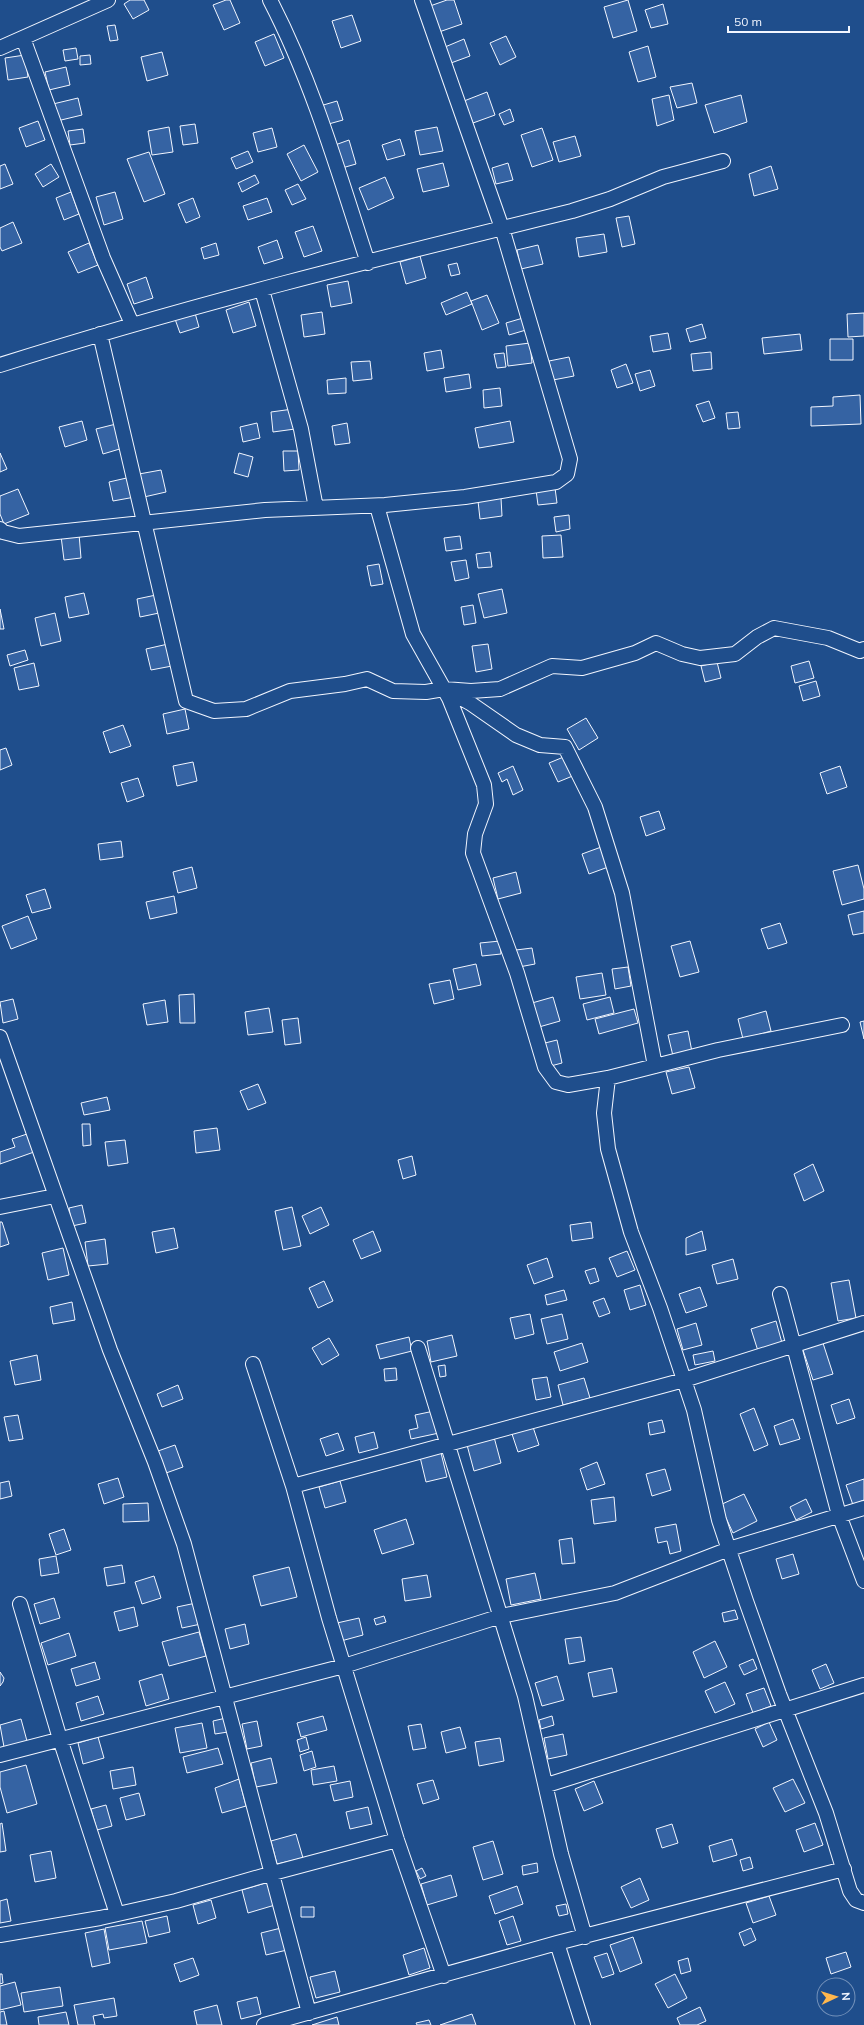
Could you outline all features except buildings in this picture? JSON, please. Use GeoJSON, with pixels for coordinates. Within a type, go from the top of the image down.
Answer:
{"type":"FeatureCollection","features":[{"type":"Feature","properties":{"kind":"street"},"geometry":{"type":"LineString","coordinates":[[270,0],[307,84],[343,184],[368,263]]}},
{"type":"Feature","properties":{"kind":"street"},"geometry":{"type":"LineString","coordinates":[[0,529],[3,532],[19,536],[265,510],[377,506],[465,497],[556,482],[567,474],[570,459],[502,228],[422,0]]}},
{"type":"Feature","properties":{"kind":"street"},"geometry":{"type":"LineString","coordinates":[[0,48],[104,1]]}},
{"type":"Feature","properties":{"kind":"street"},"geometry":{"type":"LineString","coordinates":[[23,38],[103,258],[132,324]]}},
{"type":"Feature","properties":{"kind":"street"},"geometry":{"type":"LineString","coordinates":[[0,366],[132,324],[610,199],[663,177],[723,161]]}},
{"type":"Feature","properties":{"kind":"street"},"geometry":{"type":"LineString","coordinates":[[262,290],[301,429],[316,508]]}},
{"type":"Feature","properties":{"kind":"street"},"geometry":{"type":"LineString","coordinates":[[100,334],[186,702],[214,711],[246,709],[290,691],[345,684],[367,679],[393,691],[426,692],[444,689],[470,691],[500,689],[552,666],[582,668],[635,653],[656,643],[682,654],[700,658],[735,654],[774,628],[828,638],[860,651],[864,649]]}},
{"type":"Feature","properties":{"kind":"street"},"geometry":{"type":"LineString","coordinates":[[377,506],[413,634],[444,689],[484,785],[486,804],[475,834],[473,853],[517,973],[545,1067],[556,1082],[568,1085],[608,1078],[718,1050],[842,1025]]}},
{"type":"Feature","properties":{"kind":"street"},"geometry":{"type":"LineString","coordinates":[[444,689],[470,703],[516,735],[540,745],[565,747],[595,807],[622,893],[655,1066]]}},
{"type":"Feature","properties":{"kind":"street"},"geometry":{"type":"LineString","coordinates":[[0,1037],[110,1350],[155,1462],[184,1544],[310,2013]]}},
{"type":"Feature","properties":{"kind":"street"},"geometry":{"type":"LineString","coordinates":[[608,1078],[604,1113],[608,1150],[630,1232],[660,1308],[696,1417],[712,1494],[729,1549],[785,1710],[826,1813],[850,1891],[856,1900],[864,1903]]}},
{"type":"Feature","properties":{"kind":"street"},"geometry":{"type":"LineString","coordinates":[[0,1207],[55,1196]]}},
{"type":"Feature","properties":{"kind":"street"},"geometry":{"type":"LineString","coordinates":[[780,1294],[839,1515],[864,1581]]}},
{"type":"Feature","properties":{"kind":"street"},"geometry":{"type":"LineString","coordinates":[[293,1486],[684,1380],[864,1323]]}},
{"type":"Feature","properties":{"kind":"street"},"geometry":{"type":"LineString","coordinates":[[418,1348],[525,1696],[547,1785],[561,1854],[585,1937]]}},
{"type":"Feature","properties":{"kind":"street"},"geometry":{"type":"LineString","coordinates":[[253,1364],[293,1486],[329,1618],[397,1840],[444,1976]]}},
{"type":"Feature","properties":{"kind":"street"},"geometry":{"type":"LineString","coordinates":[[0,1755],[344,1666],[501,1616],[615,1593],[729,1549],[864,1508]]}},
{"type":"Feature","properties":{"kind":"street"},"geometry":{"type":"LineString","coordinates":[[20,1604],[60,1740],[117,1914]]}},
{"type":"Feature","properties":{"kind":"street"},"geometry":{"type":"LineString","coordinates":[[547,1785],[864,1685]]}},
{"type":"Feature","properties":{"kind":"street"},"geometry":{"type":"LineString","coordinates":[[0,1935],[117,1914],[176,1901],[397,1840]]}},
{"type":"Feature","properties":{"kind":"street"},"geometry":{"type":"LineString","coordinates":[[264,2025],[288,2022],[310,2013],[557,1943],[844,1869]]}},
{"type":"Feature","properties":{"kind":"street"},"geometry":{"type":"LineString","coordinates":[[557,1943],[583,2025]]}}]}
